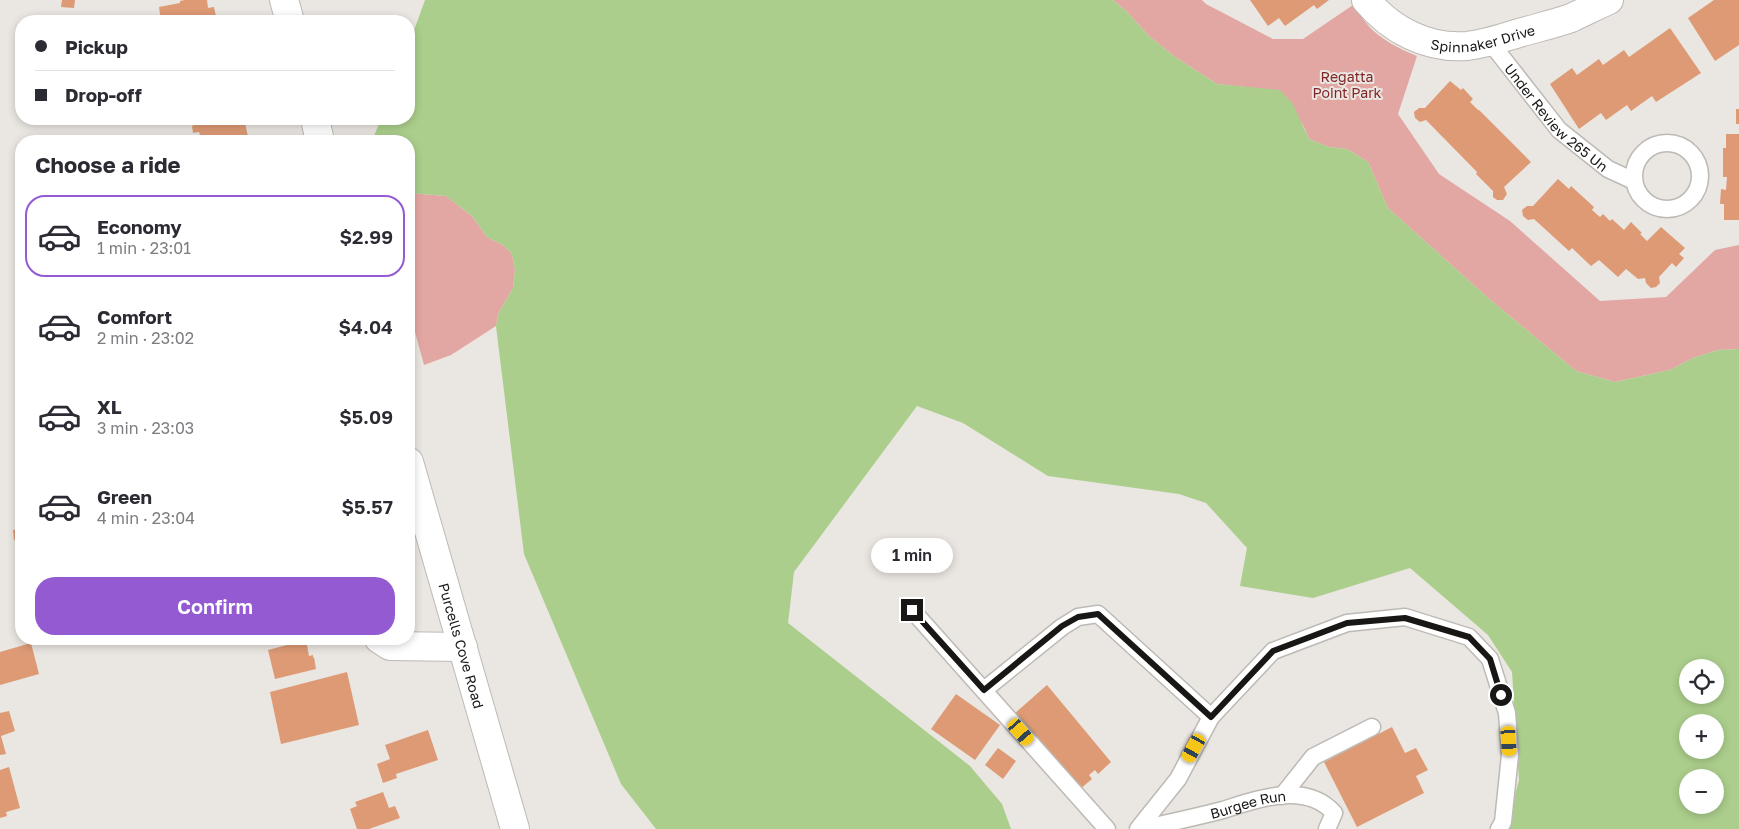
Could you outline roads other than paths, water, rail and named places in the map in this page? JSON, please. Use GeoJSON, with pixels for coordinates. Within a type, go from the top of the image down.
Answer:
{"type":"FeatureCollection","features":[{"type":"Feature","properties":{"kind":"main road"},"geometry":{"type":"LineString","coordinates":[[284,0],[288,15]]}},
{"type":"Feature","properties":{"kind":"main road","name":"Spinnaker Drive"},"geometry":{"type":"LineString","coordinates":[[1366,0],[1377,13],[1392,25],[1419,39],[1448,46],[1467,46],[1490,42],[1569,18],[1609,0]]}},
{"type":"Feature","properties":{"kind":"main road","name":"Purcells Cove Road"},"geometry":{"type":"LineString","coordinates":[[415,483],[516,828]]}},
{"type":"Feature","properties":{"kind":"main road"},"geometry":{"type":"LineString","coordinates":[[388,645],[463,647]]}},
{"type":"Feature","properties":{"kind":"lane","name":"Under Review 265 Un"},"geometry":{"type":"LineString","coordinates":[[1490,42],[1559,130],[1608,170],[1634,181]]}},
{"type":"Feature","properties":{"kind":"lane"},"geometry":{"type":"LineString","coordinates":[[1659,143],[1679,144],[1694,156],[1699,165],[1700,184],[1697,192],[1686,204],[1678,208],[1662,209],[1647,202],[1641,197],[1634,181],[1634,171],[1642,153],[1659,143]]}},
{"type":"Feature","properties":{"kind":"lane"},"geometry":{"type":"LineString","coordinates":[[912,610],[1107,829]]}},
{"type":"Feature","properties":{"kind":"lane"},"geometry":{"type":"LineString","coordinates":[[984,690],[1062,626],[1078,617],[1098,614],[1211,717]]}},
{"type":"Feature","properties":{"kind":"lane"},"geometry":{"type":"LineString","coordinates":[[1139,829],[1178,779],[1211,717],[1273,651],[1347,623],[1405,618],[1469,637],[1490,659],[1507,713],[1510,755],[1503,822],[1499,829]]}},
{"type":"Feature","properties":{"kind":"lane"},"geometry":{"type":"LineString","coordinates":[[1282,796],[1313,757],[1372,727]]}},
{"type":"Feature","properties":{"kind":"lane","name":"Burgee Run"},"geometry":{"type":"LineString","coordinates":[[1139,829],[1224,809],[1256,799],[1282,796],[1304,796],[1327,805],[1334,813],[1327,829]]}},
{"type":"Feature","properties":{"kind":"park label","name":"Regatta Point Park"},"geometry":{"type":"Point","coordinates":[1347,84]}}]}
